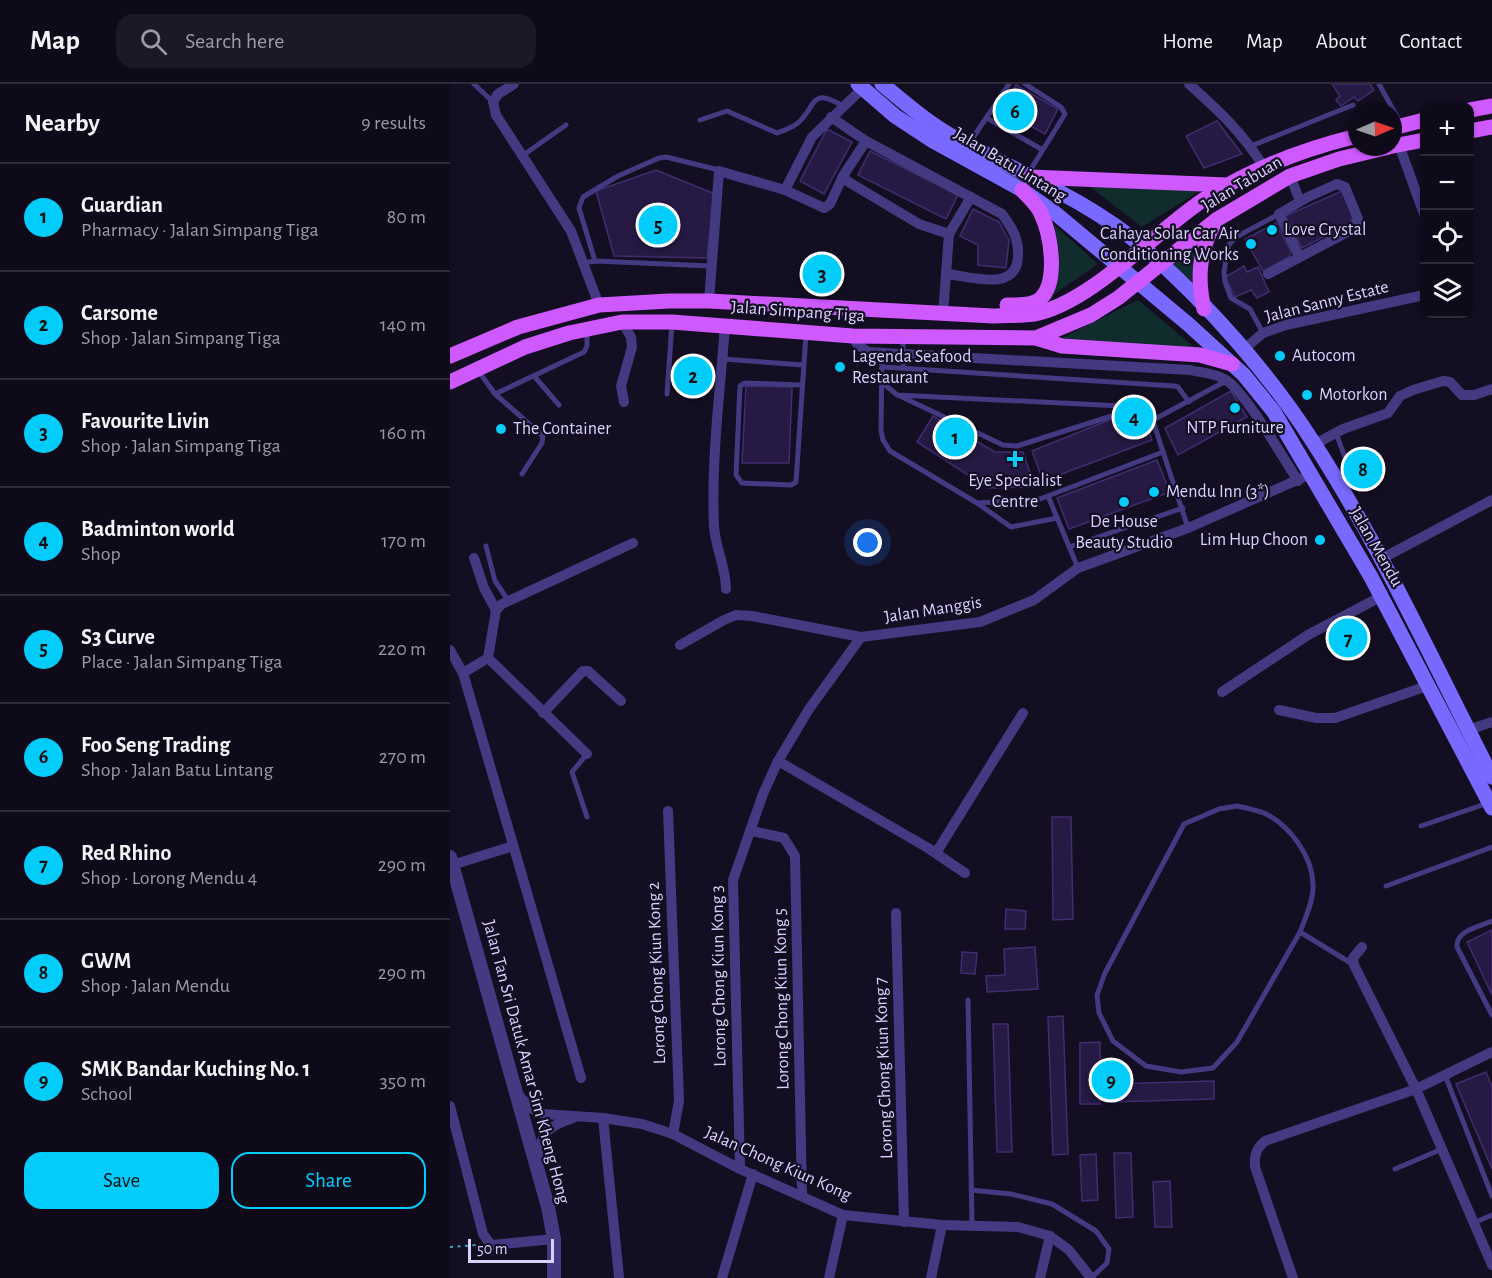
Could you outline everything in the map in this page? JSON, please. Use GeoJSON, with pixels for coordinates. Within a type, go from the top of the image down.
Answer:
{"type":"FeatureCollection","features":[{"type":"Feature","properties":{"kind":"main road","name":"Jalan Batu Lintang"},"geometry":{"type":"LineString","coordinates":[[882,84],[921,116],[1026,181],[1055,213],[1139,282]]}},
{"type":"Feature","properties":{"kind":"main road","name":"Jalan Batu Lintang"},"geometry":{"type":"LineString","coordinates":[[860,87],[895,117],[933,141],[1082,206],[1142,247],[1160,264]]}},
{"type":"Feature","properties":{"kind":"main road"},"geometry":{"type":"LineString","coordinates":[[1474,109],[1492,106]]}},
{"type":"Feature","properties":{"kind":"main road"},"geometry":{"type":"LineString","coordinates":[[1402,126],[1420,121]]}},
{"type":"Feature","properties":{"kind":"main road"},"geometry":{"type":"LineString","coordinates":[[1474,130],[1492,127]]}},
{"type":"Feature","properties":{"kind":"main road","name":"Jalan Tabuan"},"geometry":{"type":"LineString","coordinates":[[1119,267],[1204,199],[1228,185],[1263,166],[1323,144],[1348,138]]}},
{"type":"Feature","properties":{"kind":"main road","name":"Jalan Tabuan"},"geometry":{"type":"LineString","coordinates":[[1402,144],[1420,141]]}},
{"type":"Feature","properties":{"kind":"main road","name":"Jalan Tabuan"},"geometry":{"type":"LineString","coordinates":[[1139,282],[1216,220],[1290,176],[1351,156]]}},
{"type":"Feature","properties":{"kind":"main road"},"geometry":{"type":"LineString","coordinates":[[963,314],[993,306],[1032,303],[1041,298],[1047,288],[1050,263],[1046,228],[1026,181],[1228,185]]}},
{"type":"Feature","properties":{"kind":"main road"},"geometry":{"type":"LineString","coordinates":[[1204,309],[1199,287],[1200,272],[1204,243],[1216,220]]}},
{"type":"Feature","properties":{"kind":"main road","name":"Jalan Mendu"},"geometry":{"type":"LineString","coordinates":[[1160,264],[1243,350],[1315,444],[1381,559],[1492,777]]}},
{"type":"Feature","properties":{"kind":"main road","name":"Jalan Simpang Tiga"},"geometry":{"type":"LineString","coordinates":[[450,356],[518,327],[599,305],[669,301],[942,314],[1034,314],[1079,294],[1119,267]]}},
{"type":"Feature","properties":{"kind":"main road","name":"Jalan Simpang Tiga"},"geometry":{"type":"LineString","coordinates":[[450,382],[525,347],[622,322],[672,322],[853,336],[1036,338],[1091,315],[1139,282]]}},
{"type":"Feature","properties":{"kind":"main road","name":"Jalan Mendu"},"geometry":{"type":"LineString","coordinates":[[1139,282],[1232,364],[1274,412],[1305,477],[1382,596],[1491,805]]}},
{"type":"Feature","properties":{"kind":"main road"},"geometry":{"type":"LineString","coordinates":[[1036,338],[1062,346],[1200,354],[1232,364]]}},
{"type":"Feature","properties":{"kind":"street"},"geometry":{"type":"LineString","coordinates":[[514,84],[498,94],[493,102],[496,115],[521,157],[571,231],[599,305]]}},
{"type":"Feature","properties":{"kind":"street"},"geometry":{"type":"LineString","coordinates":[[1189,84],[1224,115],[1251,146],[1263,166]]}},
{"type":"Feature","properties":{"kind":"street"},"geometry":{"type":"LineString","coordinates":[[785,190],[812,137],[860,87]]}},
{"type":"Feature","properties":{"kind":"street"},"geometry":{"type":"LineString","coordinates":[[831,117],[866,141],[1002,214],[1014,230],[1019,245],[1018,266],[1014,274],[1007,278],[992,280],[946,274]]}},
{"type":"Feature","properties":{"kind":"street"},"geometry":{"type":"LineString","coordinates":[[709,302],[719,171],[785,190],[825,208],[830,204],[843,176],[866,141]]}},
{"type":"Feature","properties":{"kind":"street"},"geometry":{"type":"LineString","coordinates":[[1398,156],[1423,210]]}},
{"type":"Feature","properties":{"kind":"street"},"geometry":{"type":"LineString","coordinates":[[843,176],[868,196],[918,225],[949,234]]}},
{"type":"Feature","properties":{"kind":"street"},"geometry":{"type":"LineString","coordinates":[[1290,176],[1300,201]]}},
{"type":"Feature","properties":{"kind":"street"},"geometry":{"type":"LineString","coordinates":[[1268,274],[1353,229],[1358,219],[1345,187],[1337,184],[1300,201],[1279,214],[1299,256]]}},
{"type":"Feature","properties":{"kind":"street"},"geometry":{"type":"LineString","coordinates":[[942,314],[949,234],[971,197]]}},
{"type":"Feature","properties":{"kind":"street","name":"Jalan Sanny Estate"},"geometry":{"type":"LineString","coordinates":[[1243,350],[1263,333],[1286,325],[1420,296]]}},
{"type":"Feature","properties":{"kind":"street"},"geometry":{"type":"LineString","coordinates":[[622,322],[631,337],[632,346],[621,386],[624,402]]}},
{"type":"Feature","properties":{"kind":"street"},"geometry":{"type":"LineString","coordinates":[[725,326],[714,485],[714,529],[726,577],[726,589]]}},
{"type":"Feature","properties":{"kind":"street"},"geometry":{"type":"LineString","coordinates":[[853,336],[857,344],[868,352],[1190,370],[1227,380],[1305,477]]}},
{"type":"Feature","properties":{"kind":"street"},"geometry":{"type":"LineString","coordinates":[[1315,444],[1336,433],[1388,413],[1400,396],[1443,381],[1450,382],[1462,395],[1474,395],[1492,389]]}},
{"type":"Feature","properties":{"kind":"street","name":"Jalan Manggis"},"geometry":{"type":"LineString","coordinates":[[680,645],[736,615],[861,637],[980,622],[1034,600],[1078,568],[1188,528],[1305,477]]}},
{"type":"Feature","properties":{"kind":"street"},"geometry":{"type":"LineString","coordinates":[[1381,559],[1492,500]]}},
{"type":"Feature","properties":{"kind":"street"},"geometry":{"type":"LineString","coordinates":[[496,610],[508,600],[633,543]]}},
{"type":"Feature","properties":{"kind":"street"},"geometry":{"type":"LineString","coordinates":[[463,673],[488,658],[496,610],[483,588],[474,558]]}},
{"type":"Feature","properties":{"kind":"street"},"geometry":{"type":"LineString","coordinates":[[1222,692],[1308,635],[1382,596]]}},
{"type":"Feature","properties":{"kind":"street","name":"Lorong Chong Kiun Kong 3"},"geometry":{"type":"LineString","coordinates":[[740,1169],[733,880],[752,831],[763,794],[778,761],[808,709],[861,637]]}},
{"type":"Feature","properties":{"kind":"street"},"geometry":{"type":"LineString","coordinates":[[450,650],[463,673],[581,1078]]}},
{"type":"Feature","properties":{"kind":"street"},"geometry":{"type":"LineString","coordinates":[[488,658],[587,754]]}},
{"type":"Feature","properties":{"kind":"street"},"geometry":{"type":"LineString","coordinates":[[543,713],[583,671],[588,671],[621,701]]}},
{"type":"Feature","properties":{"kind":"street"},"geometry":{"type":"LineString","coordinates":[[1279,710],[1316,718],[1335,718],[1427,686]]}},
{"type":"Feature","properties":{"kind":"street"},"geometry":{"type":"LineString","coordinates":[[936,853],[1023,713]]}},
{"type":"Feature","properties":{"kind":"street"},"geometry":{"type":"LineString","coordinates":[[1468,730],[1492,722]]}},
{"type":"Feature","properties":{"kind":"street"},"geometry":{"type":"LineString","coordinates":[[778,761],[936,853],[965,873]]}},
{"type":"Feature","properties":{"kind":"street","name":"Lorong Chong Kiun Kong 2"},"geometry":{"type":"LineString","coordinates":[[668,811],[678,1101],[674,1134]]}},
{"type":"Feature","properties":{"kind":"street","name":"Lorong Chong Kiun Kong 5"},"geometry":{"type":"LineString","coordinates":[[752,831],[784,838],[795,856],[802,1195]]}},
{"type":"Feature","properties":{"kind":"street"},"geometry":{"type":"LineString","coordinates":[[451,861],[513,846]]}},
{"type":"Feature","properties":{"kind":"street","name":"Jalan Tan Sri Datuk Amar Sim Kheng Hong"},"geometry":{"type":"LineString","coordinates":[[451,861],[537,1161],[554,1239],[554,1278]]}},
{"type":"Feature","properties":{"kind":"street","name":"Lorong Chong Kiun Kong 7"},"geometry":{"type":"LineString","coordinates":[[896,913],[904,1222]]}},
{"type":"Feature","properties":{"kind":"street"},"geometry":{"type":"LineString","coordinates":[[1362,947],[1353,958],[1354,966],[1416,1089],[1476,1222],[1492,1265]]}},
{"type":"Feature","properties":{"kind":"street"},"geometry":{"type":"LineString","coordinates":[[1293,1278],[1255,1167],[1254,1156],[1258,1148],[1265,1141],[1416,1089],[1491,1054]]}},
{"type":"Feature","properties":{"kind":"street","name":"Jalan Chong Kiun Kong"},"geometry":{"type":"LineString","coordinates":[[517,1093],[530,1108],[543,1114],[603,1118],[642,1124],[674,1134],[740,1169],[843,1215],[942,1225],[1018,1227],[1050,1236],[1069,1250],[1091,1278]]}},
{"type":"Feature","properties":{"kind":"street"},"geometry":{"type":"LineString","coordinates":[[450,1106],[483,1234],[491,1245],[554,1239]]}},
{"type":"Feature","properties":{"kind":"street"},"geometry":{"type":"LineString","coordinates":[[537,1161],[539,1144],[545,1132],[556,1123],[579,1115]]}},
{"type":"Feature","properties":{"kind":"street"},"geometry":{"type":"LineString","coordinates":[[603,1118],[619,1277]]}},
{"type":"Feature","properties":{"kind":"street"},"geometry":{"type":"LineString","coordinates":[[722,1278],[753,1174]]}},
{"type":"Feature","properties":{"kind":"street"},"geometry":{"type":"LineString","coordinates":[[829,1278],[843,1215]]}},
{"type":"Feature","properties":{"kind":"street"},"geometry":{"type":"LineString","coordinates":[[931,1278],[942,1225]]}},
{"type":"Feature","properties":{"kind":"street"},"geometry":{"type":"LineString","coordinates":[[1040,1278],[1050,1236]]}},
{"type":"Feature","properties":{"kind":"lane"},"geometry":{"type":"LineString","coordinates":[[474,84],[493,102]]}},
{"type":"Feature","properties":{"kind":"lane"},"geometry":{"type":"LineString","coordinates":[[968,145],[1009,84]]}},
{"type":"Feature","properties":{"kind":"lane"},"geometry":{"type":"LineString","coordinates":[[1025,84],[1064,110],[1065,114],[1041,149],[1026,181]]}},
{"type":"Feature","properties":{"kind":"lane"},"geometry":{"type":"LineString","coordinates":[[1378,84],[1386,102]]}},
{"type":"Feature","properties":{"kind":"lane"},"geometry":{"type":"LineString","coordinates":[[700,120],[727,111],[777,133],[799,122],[815,99],[820,97],[833,100],[843,106]]}},
{"type":"Feature","properties":{"kind":"lane"},"geometry":{"type":"LineString","coordinates":[[1251,146],[1348,107]]}},
{"type":"Feature","properties":{"kind":"lane"},"geometry":{"type":"LineString","coordinates":[[987,118],[1041,149]]}},
{"type":"Feature","properties":{"kind":"lane"},"geometry":{"type":"LineString","coordinates":[[521,157],[566,125]]}},
{"type":"Feature","properties":{"kind":"lane"},"geometry":{"type":"LineString","coordinates":[[595,261],[579,208],[583,197],[618,176],[659,158],[666,157],[719,171]]}},
{"type":"Feature","properties":{"kind":"lane"},"geometry":{"type":"LineString","coordinates":[[1263,333],[1250,309],[1231,298],[1225,282],[1225,266],[1228,246],[1236,237],[1279,214]]}},
{"type":"Feature","properties":{"kind":"lane"},"geometry":{"type":"LineString","coordinates":[[583,263],[595,261],[710,266]]}},
{"type":"Feature","properties":{"kind":"lane"},"geometry":{"type":"LineString","coordinates":[[667,394],[672,322]]}},
{"type":"Feature","properties":{"kind":"lane"},"geometry":{"type":"LineString","coordinates":[[495,394],[584,352],[588,346],[587,330]]}},
{"type":"Feature","properties":{"kind":"lane"},"geometry":{"type":"LineString","coordinates":[[802,386],[745,383],[740,386],[736,475],[742,483],[790,485],[796,482],[806,333]]}},
{"type":"Feature","properties":{"kind":"lane"},"geometry":{"type":"LineString","coordinates":[[903,337],[903,369]]}},
{"type":"Feature","properties":{"kind":"lane"},"geometry":{"type":"LineString","coordinates":[[882,352],[882,430],[883,440],[890,452],[977,503],[1011,527],[1057,518]]}},
{"type":"Feature","properties":{"kind":"lane"},"geometry":{"type":"LineString","coordinates":[[723,359],[803,365]]}},
{"type":"Feature","properties":{"kind":"lane"},"geometry":{"type":"LineString","coordinates":[[883,368],[1173,386],[1178,387],[1189,402]]}},
{"type":"Feature","properties":{"kind":"lane"},"geometry":{"type":"LineString","coordinates":[[478,369],[495,394],[543,436],[542,443],[522,474]]}},
{"type":"Feature","properties":{"kind":"lane"},"geometry":{"type":"LineString","coordinates":[[534,376],[559,405]]}},
{"type":"Feature","properties":{"kind":"lane"},"geometry":{"type":"LineString","coordinates":[[1153,420],[1227,380]]}},
{"type":"Feature","properties":{"kind":"lane"},"geometry":{"type":"LineString","coordinates":[[883,383],[897,395],[1003,445],[1017,446],[1142,406]]}},
{"type":"Feature","properties":{"kind":"lane"},"geometry":{"type":"LineString","coordinates":[[897,395],[1142,406],[1149,409],[1188,528]]}},
{"type":"Feature","properties":{"kind":"lane"},"geometry":{"type":"LineString","coordinates":[[1336,433],[1349,462],[1351,474],[1341,487]]}},
{"type":"Feature","properties":{"kind":"lane"},"geometry":{"type":"LineString","coordinates":[[977,503],[1040,499],[1163,452]]}},
{"type":"Feature","properties":{"kind":"lane"},"geometry":{"type":"LineString","coordinates":[[1048,496],[1078,568]]}},
{"type":"Feature","properties":{"kind":"lane"},"geometry":{"type":"LineString","coordinates":[[1069,547],[1183,508]]}},
{"type":"Feature","properties":{"kind":"lane"},"geometry":{"type":"LineString","coordinates":[[486,546],[495,581],[508,600]]}},
{"type":"Feature","properties":{"kind":"lane"},"geometry":{"type":"LineString","coordinates":[[587,754],[572,772],[587,817]]}},
{"type":"Feature","properties":{"kind":"lane"},"geometry":{"type":"LineString","coordinates":[[1421,826],[1491,805]]}},
{"type":"Feature","properties":{"kind":"lane"},"geometry":{"type":"LineString","coordinates":[[1237,806],[1263,813],[1280,822],[1300,846],[1311,869],[1313,889],[1300,932],[1237,1042],[1213,1068],[1181,1072],[1146,1066],[1113,1041],[1099,1013],[1097,995],[1105,973],[1184,824],[1219,809],[1237,806]]}},
{"type":"Feature","properties":{"kind":"lane"},"geometry":{"type":"LineString","coordinates":[[1386,886],[1492,848]]}},
{"type":"Feature","properties":{"kind":"lane"},"geometry":{"type":"LineString","coordinates":[[1492,921],[1461,934],[1457,940],[1458,947],[1492,1015]]}},
{"type":"Feature","properties":{"kind":"lane"},"geometry":{"type":"LineString","coordinates":[[1300,932],[1354,966]]}},
{"type":"Feature","properties":{"kind":"lane"},"geometry":{"type":"LineString","coordinates":[[968,1000],[972,1224]]}},
{"type":"Feature","properties":{"kind":"lane"},"geometry":{"type":"LineString","coordinates":[[1445,1075],[1492,1197]]}},
{"type":"Feature","properties":{"kind":"lane"},"geometry":{"type":"LineString","coordinates":[[1395,1169],[1443,1149]]}},
{"type":"Feature","properties":{"kind":"lane"},"geometry":{"type":"LineString","coordinates":[[971,1190],[1011,1194],[1052,1204],[1096,1231],[1109,1249],[1107,1263],[1091,1278]]}},
{"type":"Feature","properties":{"kind":"lane"},"geometry":{"type":"LineString","coordinates":[[1476,1222],[1492,1215]]}},
{"type":"Feature","properties":{"kind":"path"},"geometry":{"type":"LineString","coordinates":[[450,1247],[491,1245]]}},
{"type":"Feature","properties":{"kind":"green space"},"geometry":{"type":"Polygon","coordinates":[[[1085,183],[1201,190],[1142,227],[1085,183]]]}},
{"type":"Feature","properties":{"kind":"green space"},"geometry":{"type":"Polygon","coordinates":[[[1054,225],[1098,264],[1053,295],[1058,277],[1059,260],[1054,225]]]}},
{"type":"Feature","properties":{"kind":"green space"},"geometry":{"type":"Polygon","coordinates":[[[1198,242],[1195,289],[1172,264],[1198,242]]]}},
{"type":"Feature","properties":{"kind":"green space"},"geometry":{"type":"Polygon","coordinates":[[[1138,300],[1196,349],[1058,340],[1138,300]]]}},
{"type":"Feature","properties":{"kind":"building"},"geometry":{"type":"Polygon","coordinates":[[[1332,84],[1370,84],[1374,90],[1358,101],[1354,97],[1341,106],[1336,100],[1340,96],[1332,84]]]}},
{"type":"Feature","properties":{"kind":"building"},"geometry":{"type":"Polygon","coordinates":[[[1016,85],[1058,109],[1045,134],[1002,110],[1016,85]]]}},
{"type":"Feature","properties":{"kind":"building"},"geometry":{"type":"Polygon","coordinates":[[[1217,121],[1242,154],[1204,168],[1186,136],[1217,121]]]}},
{"type":"Feature","properties":{"kind":"building"},"geometry":{"type":"Polygon","coordinates":[[[827,129],[852,142],[824,194],[800,181],[827,129]]]}},
{"type":"Feature","properties":{"kind":"building"},"geometry":{"type":"Polygon","coordinates":[[[870,151],[958,195],[946,219],[858,175],[870,151]]]}},
{"type":"Feature","properties":{"kind":"building"},"geometry":{"type":"Polygon","coordinates":[[[656,170],[715,194],[707,258],[614,256],[596,191],[656,170]]]}},
{"type":"Feature","properties":{"kind":"building"},"geometry":{"type":"Polygon","coordinates":[[[1342,191],[1353,216],[1350,223],[1302,248],[1285,216],[1342,191]]]}},
{"type":"Feature","properties":{"kind":"building"},"geometry":{"type":"Polygon","coordinates":[[[973,209],[999,222],[1009,240],[1006,268],[978,265],[978,245],[960,236],[973,209]]]}},
{"type":"Feature","properties":{"kind":"building"},"geometry":{"type":"Polygon","coordinates":[[[1276,223],[1291,252],[1289,257],[1263,271],[1245,239],[1276,223]]]}},
{"type":"Feature","properties":{"kind":"building"},"geometry":{"type":"Polygon","coordinates":[[[1244,266],[1247,272],[1258,267],[1269,292],[1257,298],[1251,290],[1235,297],[1225,277],[1244,266]]]}},
{"type":"Feature","properties":{"kind":"building"},"geometry":{"type":"Polygon","coordinates":[[[746,386],[792,387],[789,463],[742,463],[746,386]]]}},
{"type":"Feature","properties":{"kind":"building"},"geometry":{"type":"Polygon","coordinates":[[[1231,391],[1247,417],[1178,455],[1165,428],[1231,391]]]}},
{"type":"Feature","properties":{"kind":"building"},"geometry":{"type":"Polygon","coordinates":[[[1139,408],[1152,440],[1043,481],[1032,451],[1139,408]]]}},
{"type":"Feature","properties":{"kind":"building"},"geometry":{"type":"Polygon","coordinates":[[[933,416],[995,452],[1023,452],[1035,487],[988,488],[917,442],[933,416]]]}},
{"type":"Feature","properties":{"kind":"building"},"geometry":{"type":"Polygon","coordinates":[[[1157,460],[1170,492],[1069,529],[1057,498],[1157,460]]]}},
{"type":"Feature","properties":{"kind":"building"},"geometry":{"type":"Polygon","coordinates":[[[1052,817],[1071,817],[1073,919],[1053,920],[1052,817]]]}},
{"type":"Feature","properties":{"kind":"building"},"geometry":{"type":"Polygon","coordinates":[[[1006,909],[1026,911],[1025,929],[1005,929],[1006,909]]]}},
{"type":"Feature","properties":{"kind":"building"},"geometry":{"type":"Polygon","coordinates":[[[1492,930],[1492,995],[1467,942],[1492,930]]]}},
{"type":"Feature","properties":{"kind":"building"},"geometry":{"type":"Polygon","coordinates":[[[1035,947],[1038,989],[987,992],[986,976],[1005,975],[1004,949],[1035,947]]]}},
{"type":"Feature","properties":{"kind":"building"},"geometry":{"type":"Polygon","coordinates":[[[962,952],[977,953],[975,974],[961,973],[962,952]]]}},
{"type":"Feature","properties":{"kind":"building"},"geometry":{"type":"Polygon","coordinates":[[[1063,1016],[1068,1154],[1053,1155],[1048,1017],[1063,1016]]]}},
{"type":"Feature","properties":{"kind":"building"},"geometry":{"type":"Polygon","coordinates":[[[993,1024],[1008,1024],[1012,1152],[997,1152],[993,1024]]]}},
{"type":"Feature","properties":{"kind":"building"},"geometry":{"type":"Polygon","coordinates":[[[1100,1042],[1100,1104],[1080,1104],[1080,1043],[1100,1042]]]}},
{"type":"Feature","properties":{"kind":"building"},"geometry":{"type":"Polygon","coordinates":[[[1486,1072],[1492,1087],[1492,1169],[1456,1084],[1486,1072]]]}},
{"type":"Feature","properties":{"kind":"building"},"geometry":{"type":"Polygon","coordinates":[[[1214,1081],[1214,1099],[1112,1102],[1111,1084],[1214,1081]]]}},
{"type":"Feature","properties":{"kind":"building"},"geometry":{"type":"Polygon","coordinates":[[[1114,1153],[1131,1153],[1133,1217],[1116,1218],[1114,1153]]]}},
{"type":"Feature","properties":{"kind":"building"},"geometry":{"type":"Polygon","coordinates":[[[1096,1154],[1098,1200],[1082,1201],[1080,1155],[1096,1154]]]}},
{"type":"Feature","properties":{"kind":"building"},"geometry":{"type":"Polygon","coordinates":[[[1170,1181],[1172,1227],[1155,1227],[1153,1182],[1170,1181]]]}},
{"type":"Feature","properties":{"kind":"place","name":"Foo Seng Trading"},"geometry":{"type":"Point","coordinates":[1015,111]}},
{"type":"Feature","properties":{"kind":"place","name":"S3 Curve"},"geometry":{"type":"Point","coordinates":[658,225]}},
{"type":"Feature","properties":{"kind":"place","name":"Love Crystal"},"geometry":{"type":"Point","coordinates":[1272,230]}},
{"type":"Feature","properties":{"kind":"place","name":"Cahaya Solar Car Air Conditioning Works"},"geometry":{"type":"Point","coordinates":[1251,244]}},
{"type":"Feature","properties":{"kind":"place","name":"Favourite Livin"},"geometry":{"type":"Point","coordinates":[822,274]}},
{"type":"Feature","properties":{"kind":"place","name":"Autocom"},"geometry":{"type":"Point","coordinates":[1280,356]}},
{"type":"Feature","properties":{"kind":"place","name":"Lagenda Seafood Restaurant"},"geometry":{"type":"Point","coordinates":[840,367]}},
{"type":"Feature","properties":{"kind":"place","name":"Carsome"},"geometry":{"type":"Point","coordinates":[693,376]}},
{"type":"Feature","properties":{"kind":"place","name":"Motorkon"},"geometry":{"type":"Point","coordinates":[1307,395]}},
{"type":"Feature","properties":{"kind":"place","name":"NTP Furniture"},"geometry":{"type":"Point","coordinates":[1235,408]}},
{"type":"Feature","properties":{"kind":"place","name":"Badminton world"},"geometry":{"type":"Point","coordinates":[1134,417]}},
{"type":"Feature","properties":{"kind":"place","name":"The Container"},"geometry":{"type":"Point","coordinates":[501,429]}},
{"type":"Feature","properties":{"kind":"place","name":"Guardian"},"geometry":{"type":"Point","coordinates":[955,437]}},
{"type":"Feature","properties":{"kind":"place","name":"Eye Specialist Centre"},"geometry":{"type":"Point","coordinates":[1015,459]}},
{"type":"Feature","properties":{"kind":"place","name":"GWM"},"geometry":{"type":"Point","coordinates":[1363,469]}},
{"type":"Feature","properties":{"kind":"place","name":"Mendu Inn (3*)"},"geometry":{"type":"Point","coordinates":[1154,492]}},
{"type":"Feature","properties":{"kind":"place","name":"De House Beauty Studio"},"geometry":{"type":"Point","coordinates":[1124,502]}},
{"type":"Feature","properties":{"kind":"place","name":"Lim Hup Choon"},"geometry":{"type":"Point","coordinates":[1320,540]}},
{"type":"Feature","properties":{"kind":"place","name":"Red Rhino"},"geometry":{"type":"Point","coordinates":[1348,638]}},
{"type":"Feature","properties":{"kind":"place","name":"SMK Bandar Kuching No. 1"},"geometry":{"type":"Point","coordinates":[1111,1080]}}]}
